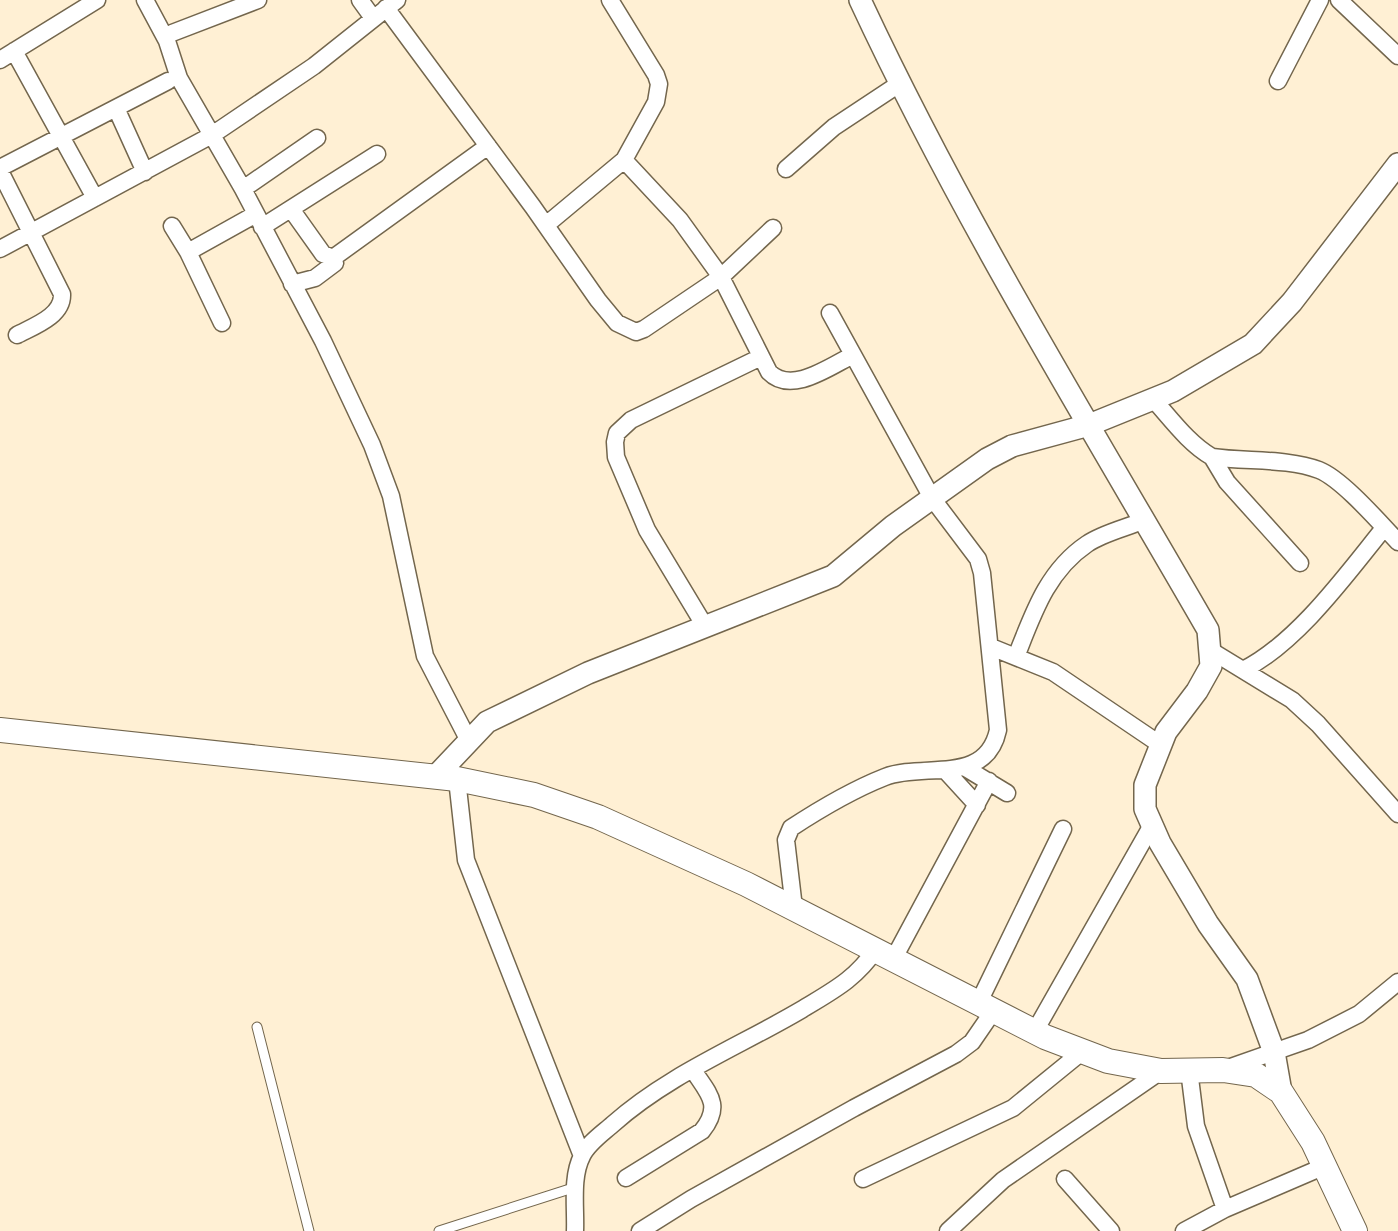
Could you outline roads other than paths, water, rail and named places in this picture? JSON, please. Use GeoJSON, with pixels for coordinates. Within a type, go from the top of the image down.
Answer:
{"type":"FeatureCollection","features":[{"type":"Feature","properties":{"kind":"main road"},"geometry":{"type":"LineString","coordinates":[[0,730],[446,778],[534,796],[598,818],[746,884],[885,953],[1035,1031],[1108,1061],[1161,1071],[1223,1070],[1256,1075],[1281,1092],[1313,1142],[1355,1231]]}},
{"type":"Feature","properties":{"kind":"street"},"geometry":{"type":"LineString","coordinates":[[0,60],[97,0]]}},
{"type":"Feature","properties":{"kind":"street"},"geometry":{"type":"LineString","coordinates":[[145,0],[167,41],[179,78],[259,221],[372,445],[391,496],[425,656],[469,741]]}},
{"type":"Feature","properties":{"kind":"street"},"geometry":{"type":"LineString","coordinates":[[172,34],[258,0]]}},
{"type":"Feature","properties":{"kind":"street"},"geometry":{"type":"LineString","coordinates":[[360,0],[385,9],[546,225],[598,300],[617,323],[636,332],[644,330],[721,277],[772,228]]}},
{"type":"Feature","properties":{"kind":"street"},"geometry":{"type":"LineString","coordinates":[[546,225],[624,160],[656,102],[659,84],[656,75],[610,0]]}},
{"type":"Feature","properties":{"kind":"street"},"geometry":{"type":"LineString","coordinates":[[860,0],[899,84],[1037,336],[1208,630],[1211,666],[1197,691],[1166,732],[1145,785],[1145,809],[1160,843],[1208,924],[1247,979],[1274,1052],[1281,1092]]}},
{"type":"Feature","properties":{"kind":"street"},"geometry":{"type":"LineString","coordinates":[[1339,0],[1398,56]]}},
{"type":"Feature","properties":{"kind":"street"},"geometry":{"type":"LineString","coordinates":[[1278,81],[1314,3]]}},
{"type":"Feature","properties":{"kind":"street"},"geometry":{"type":"LineString","coordinates":[[0,249],[212,135],[314,66],[385,9]]}},
{"type":"Feature","properties":{"kind":"street"},"geometry":{"type":"LineString","coordinates":[[14,51],[95,198]]}},
{"type":"Feature","properties":{"kind":"street"},"geometry":{"type":"LineString","coordinates":[[17,335],[46,319],[62,302],[62,294],[0,170],[168,81]]}},
{"type":"Feature","properties":{"kind":"street"},"geometry":{"type":"LineString","coordinates":[[786,169],[834,127],[899,84]]}},
{"type":"Feature","properties":{"kind":"street"},"geometry":{"type":"LineString","coordinates":[[116,108],[145,172]]}},
{"type":"Feature","properties":{"kind":"street"},"geometry":{"type":"LineString","coordinates":[[242,189],[317,138]]}},
{"type":"Feature","properties":{"kind":"street"},"geometry":{"type":"LineString","coordinates":[[291,209],[323,254],[333,258],[488,146]]}},
{"type":"Feature","properties":{"kind":"street"},"geometry":{"type":"LineString","coordinates":[[188,252],[291,209],[377,154]]}},
{"type":"Feature","properties":{"kind":"street"},"geometry":{"type":"LineString","coordinates":[[624,160],[680,220],[721,277],[761,358],[774,378],[780,381],[792,382],[808,377],[853,355]]}},
{"type":"Feature","properties":{"kind":"street"},"geometry":{"type":"LineString","coordinates":[[582,1156],[466,860],[446,778],[469,741],[487,722],[588,673],[706,628],[833,576],[894,526],[932,498],[987,459],[1012,446],[1089,425],[1173,391],[1253,344],[1292,302],[1395,175]]}},
{"type":"Feature","properties":{"kind":"street"},"geometry":{"type":"LineString","coordinates":[[172,226],[188,252],[222,323]]}},
{"type":"Feature","properties":{"kind":"street"},"geometry":{"type":"LineString","coordinates":[[292,284],[315,278],[335,263]]}},
{"type":"Feature","properties":{"kind":"street"},"geometry":{"type":"LineString","coordinates":[[794,908],[786,840],[790,828],[864,786],[887,776],[911,770],[945,770],[964,767],[990,751],[998,730],[982,573],[978,559],[932,498],[830,313]]}},
{"type":"Feature","properties":{"kind":"street"},"geometry":{"type":"LineString","coordinates":[[706,628],[647,530],[616,457],[615,442],[617,433],[631,420],[761,358]]}},
{"type":"Feature","properties":{"kind":"street"},"geometry":{"type":"LineString","coordinates":[[1153,398],[1191,441],[1212,457],[1226,482],[1300,562]]}},
{"type":"Feature","properties":{"kind":"street"},"geometry":{"type":"LineString","coordinates":[[1212,457],[1301,465],[1320,471],[1338,483],[1398,542]]}},
{"type":"Feature","properties":{"kind":"street"},"geometry":{"type":"LineString","coordinates":[[1016,657],[1046,586],[1063,564],[1088,543],[1144,520]]}},
{"type":"Feature","properties":{"kind":"street"},"geometry":{"type":"LineString","coordinates":[[1243,670],[1264,659],[1329,596],[1384,528]]}},
{"type":"Feature","properties":{"kind":"street"},"geometry":{"type":"LineString","coordinates":[[990,647],[1054,672],[1161,745]]}},
{"type":"Feature","properties":{"kind":"street"},"geometry":{"type":"LineString","coordinates":[[1210,650],[1292,700],[1318,724],[1398,814]]}},
{"type":"Feature","properties":{"kind":"street"},"geometry":{"type":"LineString","coordinates":[[964,767],[1007,793]]}},
{"type":"Feature","properties":{"kind":"street"},"geometry":{"type":"LineString","coordinates":[[945,770],[977,805]]}},
{"type":"Feature","properties":{"kind":"street"},"geometry":{"type":"LineString","coordinates":[[575,1231],[577,1174],[582,1156],[592,1142],[630,1109],[693,1070],[832,991],[885,953],[977,805],[989,782]]}},
{"type":"Feature","properties":{"kind":"street"},"geometry":{"type":"LineString","coordinates":[[1035,1031],[1152,825]]}},
{"type":"Feature","properties":{"kind":"street"},"geometry":{"type":"LineString","coordinates":[[640,1231],[691,1199],[845,1112],[956,1054],[972,1042],[1063,829]]}},
{"type":"Feature","properties":{"kind":"street"},"geometry":{"type":"LineString","coordinates":[[1223,1070],[1308,1040],[1359,1014],[1398,982]]}},
{"type":"Feature","properties":{"kind":"street"},"geometry":{"type":"LineString","coordinates":[[862,1179],[1013,1108],[1083,1051]]}},
{"type":"Feature","properties":{"kind":"street"},"geometry":{"type":"LineString","coordinates":[[626,1178],[702,1131],[710,1121],[714,1112],[712,1099],[693,1070]]}},
{"type":"Feature","properties":{"kind":"street"},"geometry":{"type":"LineString","coordinates":[[1189,1070],[1196,1126],[1225,1209]]}},
{"type":"Feature","properties":{"kind":"street"},"geometry":{"type":"LineString","coordinates":[[948,1231],[1003,1180],[1161,1071]]}},
{"type":"Feature","properties":{"kind":"street"},"geometry":{"type":"LineString","coordinates":[[1186,1231],[1225,1209],[1325,1166]]}},
{"type":"Feature","properties":{"kind":"street"},"geometry":{"type":"LineString","coordinates":[[1065,1179],[1111,1231]]}},
{"type":"Feature","properties":{"kind":"lane"},"geometry":{"type":"LineString","coordinates":[[257,1027],[309,1231]]}},
{"type":"Feature","properties":{"kind":"lane"},"geometry":{"type":"LineString","coordinates":[[439,1231],[576,1187]]}}]}
